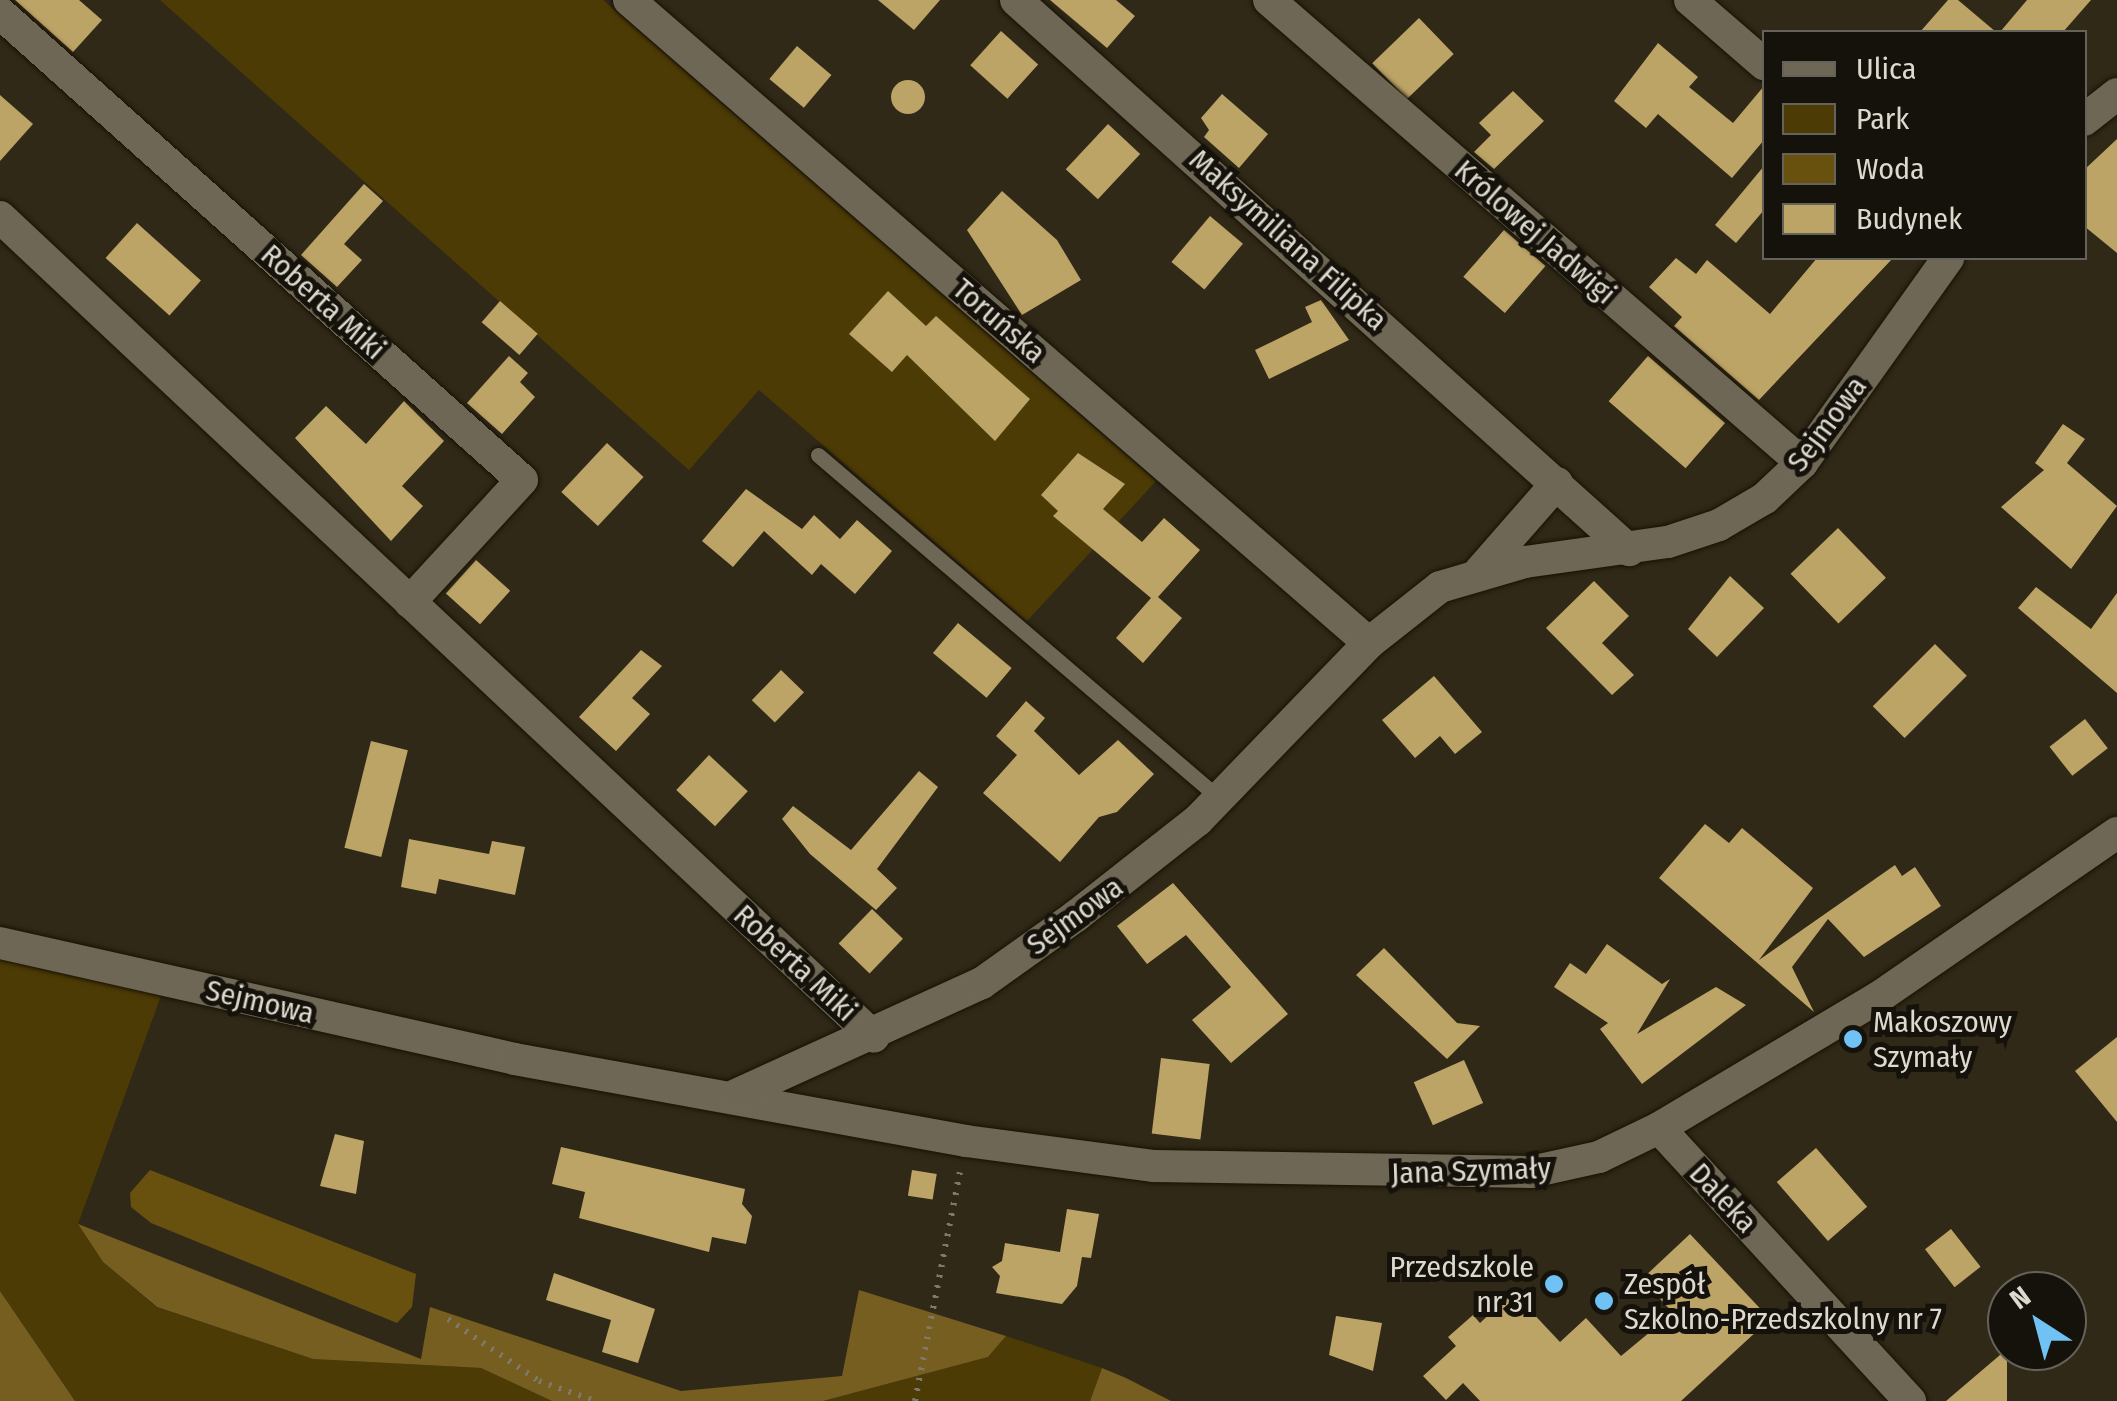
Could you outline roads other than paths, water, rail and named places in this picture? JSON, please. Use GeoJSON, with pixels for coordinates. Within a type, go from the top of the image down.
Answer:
{"type":"FeatureCollection","features":[{"type":"Feature","properties":{"kind":"street","name":"Toruńska"},"geometry":{"type":"LineString","coordinates":[[629,0],[1370,643]]}},
{"type":"Feature","properties":{"kind":"street","name":"Maksymiliana Filipka"},"geometry":{"type":"LineString","coordinates":[[1016,0],[1629,550]]}},
{"type":"Feature","properties":{"kind":"street","name":"Królowej Jadwigi"},"geometry":{"type":"LineString","coordinates":[[1269,0],[1802,463]]}},
{"type":"Feature","properties":{"kind":"street"},"geometry":{"type":"LineString","coordinates":[[1690,0],[1762,62]]}},
{"type":"Feature","properties":{"kind":"street","name":"Roberta Miki"},"geometry":{"type":"LineString","coordinates":[[0,13],[522,480],[410,602]]}},
{"type":"Feature","properties":{"kind":"street"},"geometry":{"type":"LineString","coordinates":[[2087,118],[2117,94]]}},
{"type":"Feature","properties":{"kind":"street","name":"Roberta Miki"},"geometry":{"type":"LineString","coordinates":[[0,216],[874,1037]]}},
{"type":"Feature","properties":{"kind":"street","name":"Sejmowa"},"geometry":{"type":"LineString","coordinates":[[0,943],[515,1059],[736,1095],[874,1037],[982,983],[1149,862],[1220,799],[1370,643],[1440,587],[1480,571],[1629,550],[1719,526],[1802,463],[1947,260]]}},
{"type":"Feature","properties":{"kind":"street"},"geometry":{"type":"LineString","coordinates":[[1480,571],[1557,483]]}},
{"type":"Feature","properties":{"kind":"street","name":"Jana Szymały"},"geometry":{"type":"LineString","coordinates":[[736,1095],[966,1141],[1154,1166],[1476,1174],[1566,1168],[1658,1128],[1879,997],[2117,833]]}},
{"type":"Feature","properties":{"kind":"street","name":"Daleka"},"geometry":{"type":"LineString","coordinates":[[1658,1128],[1910,1401]]}},
{"type":"Feature","properties":{"kind":"lane"},"geometry":{"type":"LineString","coordinates":[[818,455],[1220,799]]}},
{"type":"Feature","properties":{"kind":"water"},"geometry":{"type":"Polygon","coordinates":[[[150,1170],[416,1274],[412,1307],[397,1323],[151,1223],[131,1207],[130,1193],[150,1170]]]}},
{"type":"Feature","properties":{"kind":"place","name":"Makoszowy Szymały"},"geometry":{"type":"Point","coordinates":[1853,1039]}},
{"type":"Feature","properties":{"kind":"place","name":"Przedszkole nr 31"},"geometry":{"type":"Point","coordinates":[1554,1284]}},
{"type":"Feature","properties":{"kind":"place","name":"Zespół Szkolno-Przedszkolny nr 7"},"geometry":{"type":"Point","coordinates":[1604,1301]}}]}
